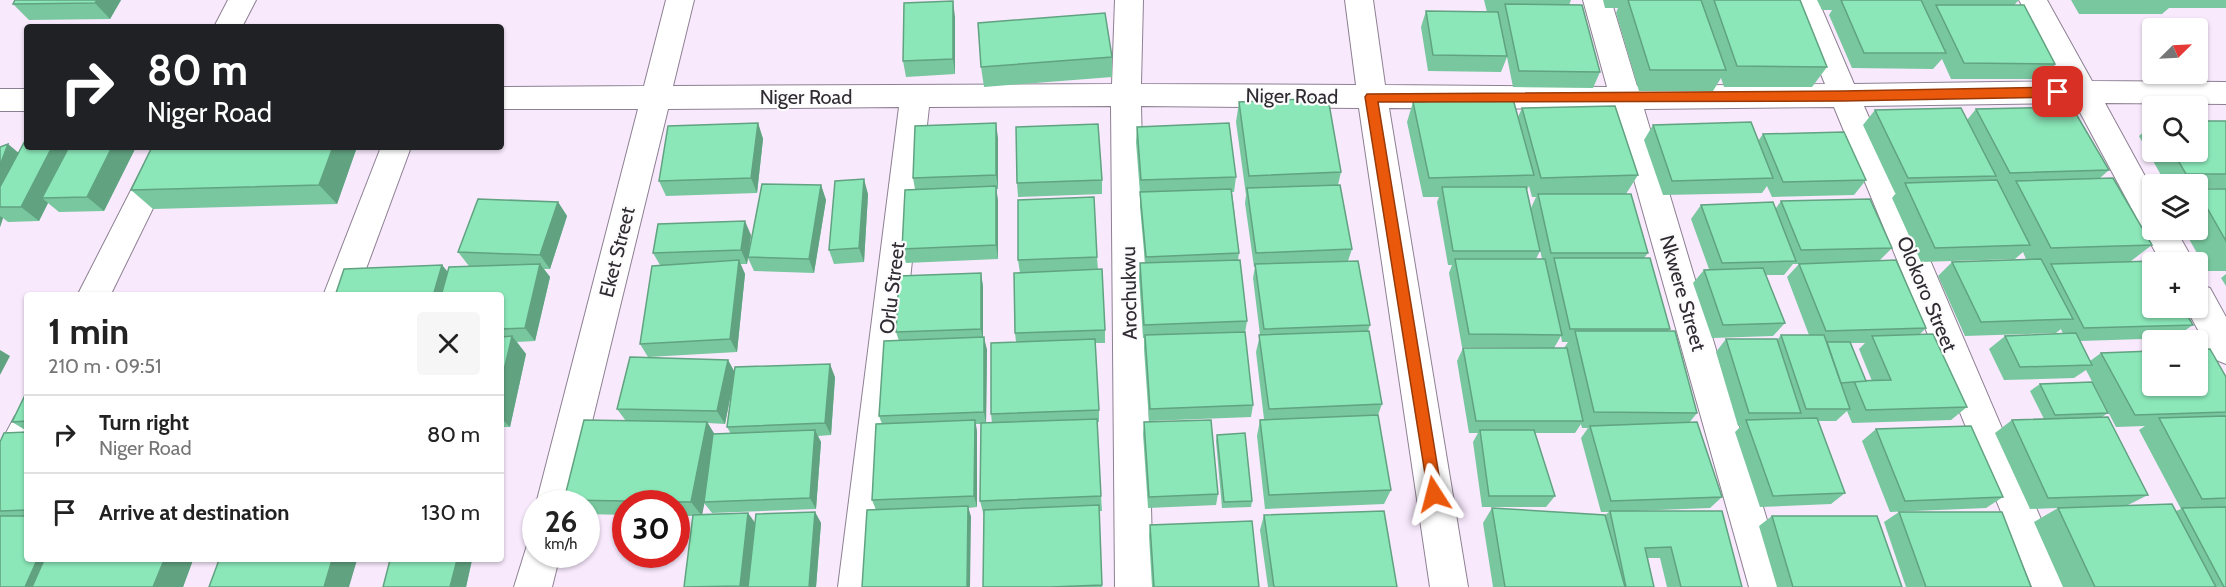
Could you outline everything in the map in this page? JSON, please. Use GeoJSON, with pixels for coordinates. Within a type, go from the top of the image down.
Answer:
{"type":"FeatureCollection","features":[{"type":"Feature","properties":{"kind":"street"},"geometry":{"type":"LineString","coordinates":[[230,24],[242,0]]}},
{"type":"Feature","properties":{"kind":"street","name":"Eket Street"},"geometry":{"type":"LineString","coordinates":[[558,490],[680,0]]}},
{"type":"Feature","properties":{"kind":"street","name":"Arochukwu"},"geometry":{"type":"LineString","coordinates":[[1129,0],[1126,94],[1134,587]]}},
{"type":"Feature","properties":{"kind":"street"},"geometry":{"type":"LineString","coordinates":[[1359,0],[1371,97],[1449,587]]}},
{"type":"Feature","properties":{"kind":"street","name":"Nkwere Street"},"geometry":{"type":"LineString","coordinates":[[1597,0],[1768,587]]}},
{"type":"Feature","properties":{"kind":"street","name":"Olokoro Street"},"geometry":{"type":"LineString","coordinates":[[1804,0],[2051,587]]}},
{"type":"Feature","properties":{"kind":"street"},"geometry":{"type":"LineString","coordinates":[[2033,0],[2142,199]]}},
{"type":"Feature","properties":{"kind":"street","name":"Niger Road"},"geometry":{"type":"LineString","coordinates":[[504,98],[1126,94],[1627,98],[2082,92],[2226,93]]}},
{"type":"Feature","properties":{"kind":"street","name":"Orlu Street"},"geometry":{"type":"LineString","coordinates":[[857,587],[915,97]]}},
{"type":"Feature","properties":{"kind":"street"},"geometry":{"type":"LineString","coordinates":[[0,100],[24,100]]}},
{"type":"Feature","properties":{"kind":"street"},"geometry":{"type":"LineString","coordinates":[[95,292],[166,150]]}},
{"type":"Feature","properties":{"kind":"street"},"geometry":{"type":"LineString","coordinates":[[341,292],[395,150]]}},
{"type":"Feature","properties":{"kind":"street"},"geometry":{"type":"LineString","coordinates":[[2208,316],[2226,349]]}},
{"type":"Feature","properties":{"kind":"street"},"geometry":{"type":"LineString","coordinates":[[0,480],[24,433]]}},
{"type":"Feature","properties":{"kind":"street"},"geometry":{"type":"LineString","coordinates":[[533,587],[538,568]]}},
{"type":"Feature","properties":{"kind":"building"},"geometry":{"type":"Polygon","coordinates":[[[15,0],[97,0],[95,3],[13,4],[15,0]]]}},
{"type":"Feature","properties":{"kind":"building"},"geometry":{"type":"Polygon","coordinates":[[[1628,0],[1701,0],[1726,70],[1650,70],[1628,0]]]}},
{"type":"Feature","properties":{"kind":"building"},"geometry":{"type":"Polygon","coordinates":[[[1714,0],[1800,0],[1827,67],[1737,66],[1714,0]]]}},
{"type":"Feature","properties":{"kind":"building"},"geometry":{"type":"Polygon","coordinates":[[[1841,0],[1921,0],[1946,53],[1864,53],[1841,0]]]}},
{"type":"Feature","properties":{"kind":"building"},"geometry":{"type":"Polygon","coordinates":[[[953,1],[953,59],[903,61],[904,3],[953,1]]]}},
{"type":"Feature","properties":{"kind":"building"},"geometry":{"type":"Polygon","coordinates":[[[1505,4],[1582,5],[1600,72],[1519,71],[1505,4]]]}},
{"type":"Feature","properties":{"kind":"building"},"geometry":{"type":"Polygon","coordinates":[[[1936,5],[2024,5],[2055,64],[1964,63],[1936,5]]]}},
{"type":"Feature","properties":{"kind":"building"},"geometry":{"type":"Polygon","coordinates":[[[1426,11],[1498,12],[1507,56],[1433,55],[1426,11]]]}},
{"type":"Feature","properties":{"kind":"building"},"geometry":{"type":"Polygon","coordinates":[[[1105,13],[1112,57],[981,67],[978,23],[1105,13]]]}},
{"type":"Feature","properties":{"kind":"building"},"geometry":{"type":"Polygon","coordinates":[[[1328,98],[1341,172],[1249,176],[1239,102],[1328,98]]]}},
{"type":"Feature","properties":{"kind":"building"},"geometry":{"type":"Polygon","coordinates":[[[1513,99],[1534,175],[1429,178],[1413,102],[1513,99]]]}},
{"type":"Feature","properties":{"kind":"building"},"geometry":{"type":"Polygon","coordinates":[[[1615,106],[1638,175],[1541,178],[1522,108],[1615,106]]]}},
{"type":"Feature","properties":{"kind":"building"},"geometry":{"type":"Polygon","coordinates":[[[2072,107],[2109,170],[2010,173],[1976,109],[2072,107]]]}},
{"type":"Feature","properties":{"kind":"building"},"geometry":{"type":"Polygon","coordinates":[[[1961,108],[1996,176],[1908,178],[1875,110],[1961,108]]]}},
{"type":"Feature","properties":{"kind":"building"},"geometry":{"type":"Polygon","coordinates":[[[2208,121],[2226,121],[2226,174],[2186,174],[2179,162],[2208,162],[2208,121]]]}},
{"type":"Feature","properties":{"kind":"building"},"geometry":{"type":"Polygon","coordinates":[[[1751,122],[1773,178],[1672,181],[1653,125],[1751,122]]]}},
{"type":"Feature","properties":{"kind":"building"},"geometry":{"type":"Polygon","coordinates":[[[758,123],[751,178],[659,181],[668,126],[758,123]]]}},
{"type":"Feature","properties":{"kind":"building"},"geometry":{"type":"Polygon","coordinates":[[[996,123],[996,175],[913,178],[915,126],[996,123]]]}},
{"type":"Feature","properties":{"kind":"building"},"geometry":{"type":"Polygon","coordinates":[[[1229,123],[1236,177],[1141,180],[1137,127],[1229,123]]]}},
{"type":"Feature","properties":{"kind":"building"},"geometry":{"type":"Polygon","coordinates":[[[1098,124],[1102,180],[1017,183],[1016,127],[1098,124]]]}},
{"type":"Feature","properties":{"kind":"building"},"geometry":{"type":"Polygon","coordinates":[[[1844,132],[1866,180],[1783,182],[1763,134],[1844,132]]]}},
{"type":"Feature","properties":{"kind":"building"},"geometry":{"type":"Polygon","coordinates":[[[24,143],[24,150],[50,150],[21,207],[0,207],[0,187],[24,143]]]}},
{"type":"Feature","properties":{"kind":"building"},"geometry":{"type":"Polygon","coordinates":[[[8,144],[0,165],[0,147],[8,144]]]}},
{"type":"Feature","properties":{"kind":"building"},"geometry":{"type":"Polygon","coordinates":[[[67,150],[110,150],[87,197],[42,198],[67,150]]]}},
{"type":"Feature","properties":{"kind":"building"},"geometry":{"type":"Polygon","coordinates":[[[151,150],[332,150],[319,185],[131,190],[151,150]]]}},
{"type":"Feature","properties":{"kind":"building"},"geometry":{"type":"Polygon","coordinates":[[[2113,178],[2142,228],[2142,240],[2149,240],[2152,245],[2051,248],[2016,181],[2113,178]]]}},
{"type":"Feature","properties":{"kind":"building"},"geometry":{"type":"Polygon","coordinates":[[[864,179],[859,248],[829,250],[835,181],[864,179]]]}},
{"type":"Feature","properties":{"kind":"building"},"geometry":{"type":"Polygon","coordinates":[[[1997,180],[2030,245],[1935,248],[1905,183],[1997,180]]]}},
{"type":"Feature","properties":{"kind":"building"},"geometry":{"type":"Polygon","coordinates":[[[762,184],[821,185],[809,259],[748,257],[762,184]]]}},
{"type":"Feature","properties":{"kind":"building"},"geometry":{"type":"Polygon","coordinates":[[[1340,185],[1352,249],[1256,253],[1247,188],[1340,185]]]}},
{"type":"Feature","properties":{"kind":"building"},"geometry":{"type":"Polygon","coordinates":[[[996,186],[996,245],[902,249],[905,190],[996,186]]]}},
{"type":"Feature","properties":{"kind":"building"},"geometry":{"type":"Polygon","coordinates":[[[1442,187],[1526,187],[1540,251],[1453,251],[1442,187]]]}},
{"type":"Feature","properties":{"kind":"building"},"geometry":{"type":"Polygon","coordinates":[[[1231,189],[1239,253],[1146,257],[1140,192],[1231,189]]]}},
{"type":"Feature","properties":{"kind":"building"},"geometry":{"type":"Polygon","coordinates":[[[2208,189],[2226,189],[2226,241],[2208,210],[2208,189]]]}},
{"type":"Feature","properties":{"kind":"building"},"geometry":{"type":"Polygon","coordinates":[[[1538,194],[1631,194],[1648,253],[1551,253],[1538,194]]]}},
{"type":"Feature","properties":{"kind":"building"},"geometry":{"type":"Polygon","coordinates":[[[1094,197],[1097,257],[1018,260],[1018,200],[1094,197]]]}},
{"type":"Feature","properties":{"kind":"building"},"geometry":{"type":"Polygon","coordinates":[[[478,199],[558,202],[540,255],[458,252],[478,199]]]}},
{"type":"Feature","properties":{"kind":"building"},"geometry":{"type":"Polygon","coordinates":[[[1870,199],[1892,248],[1801,250],[1781,201],[1870,199]]]}},
{"type":"Feature","properties":{"kind":"building"},"geometry":{"type":"Polygon","coordinates":[[[1773,202],[1796,261],[1722,263],[1701,205],[1773,202]]]}},
{"type":"Feature","properties":{"kind":"building"},"geometry":{"type":"Polygon","coordinates":[[[745,221],[741,250],[653,253],[658,224],[745,221]]]}},
{"type":"Feature","properties":{"kind":"building"},"geometry":{"type":"Polygon","coordinates":[[[1554,258],[1650,258],[1670,329],[1570,329],[1554,258]]]}},
{"type":"Feature","properties":{"kind":"building"},"geometry":{"type":"Polygon","coordinates":[[[1455,259],[1545,259],[1562,335],[1469,334],[1455,259]]]}},
{"type":"Feature","properties":{"kind":"building"},"geometry":{"type":"Polygon","coordinates":[[[2041,259],[2073,319],[1981,322],[1952,262],[2041,259]]]}},
{"type":"Feature","properties":{"kind":"building"},"geometry":{"type":"Polygon","coordinates":[[[739,260],[730,339],[640,344],[652,266],[739,260]]]}},
{"type":"Feature","properties":{"kind":"building"},"geometry":{"type":"Polygon","coordinates":[[[1240,260],[1247,321],[1144,325],[1140,263],[1240,260]]]}},
{"type":"Feature","properties":{"kind":"building"},"geometry":{"type":"Polygon","coordinates":[[[1896,260],[1926,328],[1826,331],[1799,264],[1896,260]]]}},
{"type":"Feature","properties":{"kind":"building"},"geometry":{"type":"Polygon","coordinates":[[[1358,261],[1370,325],[1264,329],[1255,264],[1358,261]]]}},
{"type":"Feature","properties":{"kind":"building"},"geometry":{"type":"Polygon","coordinates":[[[2142,261],[2142,318],[2189,318],[2193,325],[2084,328],[2051,264],[2142,261]]]}},
{"type":"Feature","properties":{"kind":"building"},"geometry":{"type":"Polygon","coordinates":[[[540,264],[525,328],[504,329],[504,292],[442,292],[449,267],[540,264]]]}},
{"type":"Feature","properties":{"kind":"building"},"geometry":{"type":"Polygon","coordinates":[[[442,265],[434,292],[336,292],[344,269],[442,265]]]}},
{"type":"Feature","properties":{"kind":"building"},"geometry":{"type":"Polygon","coordinates":[[[1763,268],[1785,323],[1723,325],[1704,270],[1763,268]]]}},
{"type":"Feature","properties":{"kind":"building"},"geometry":{"type":"Polygon","coordinates":[[[1102,269],[1105,330],[1015,333],[1014,273],[1102,269]]]}},
{"type":"Feature","properties":{"kind":"building"},"geometry":{"type":"Polygon","coordinates":[[[981,273],[981,329],[896,332],[899,276],[981,273]]]}},
{"type":"Feature","properties":{"kind":"building"},"geometry":{"type":"Polygon","coordinates":[[[1369,331],[1382,404],[1269,409],[1259,335],[1369,331]]]}},
{"type":"Feature","properties":{"kind":"building"},"geometry":{"type":"Polygon","coordinates":[[[1575,331],[1675,331],[1697,413],[1594,412],[1575,331]]]}},
{"type":"Feature","properties":{"kind":"building"},"geometry":{"type":"Polygon","coordinates":[[[1245,332],[1253,405],[1150,409],[1145,335],[1245,332]]]}},
{"type":"Feature","properties":{"kind":"building"},"geometry":{"type":"Polygon","coordinates":[[[2076,333],[2092,365],[2020,367],[2005,336],[2076,333]]]}},
{"type":"Feature","properties":{"kind":"building"},"geometry":{"type":"Polygon","coordinates":[[[1933,334],[1967,407],[1866,410],[1854,381],[1891,380],[1872,336],[1933,334]]]}},
{"type":"Feature","properties":{"kind":"building"},"geometry":{"type":"Polygon","coordinates":[[[1781,335],[1824,335],[1850,409],[1806,409],[1781,335]]]}},
{"type":"Feature","properties":{"kind":"building"},"geometry":{"type":"Polygon","coordinates":[[[512,336],[504,370],[504,337],[512,336]]]}},
{"type":"Feature","properties":{"kind":"building"},"geometry":{"type":"Polygon","coordinates":[[[984,337],[984,412],[879,416],[884,341],[984,337]]]}},
{"type":"Feature","properties":{"kind":"building"},"geometry":{"type":"Polygon","coordinates":[[[1095,339],[1099,410],[991,414],[991,343],[1095,339]]]}},
{"type":"Feature","properties":{"kind":"building"},"geometry":{"type":"Polygon","coordinates":[[[1726,339],[1777,339],[1801,413],[1749,413],[1726,339]]]}},
{"type":"Feature","properties":{"kind":"building"},"geometry":{"type":"Polygon","coordinates":[[[1827,342],[1850,342],[1866,381],[1841,383],[1827,342]]]}},
{"type":"Feature","properties":{"kind":"building"},"geometry":{"type":"Polygon","coordinates":[[[1463,348],[1567,348],[1583,421],[1476,421],[1463,348]]]}},
{"type":"Feature","properties":{"kind":"building"},"geometry":{"type":"Polygon","coordinates":[[[2208,349],[2226,377],[2226,412],[2135,415],[2101,353],[2142,351],[2142,396],[2208,396],[2208,349]]]}},
{"type":"Feature","properties":{"kind":"building"},"geometry":{"type":"Polygon","coordinates":[[[630,357],[728,360],[717,411],[617,409],[630,357]]]}},
{"type":"Feature","properties":{"kind":"building"},"geometry":{"type":"Polygon","coordinates":[[[830,364],[825,423],[727,427],[735,367],[830,364]]]}},
{"type":"Feature","properties":{"kind":"building"},"geometry":{"type":"Polygon","coordinates":[[[2092,382],[2108,413],[2055,415],[2040,384],[2092,382]]]}},
{"type":"Feature","properties":{"kind":"building"},"geometry":{"type":"Polygon","coordinates":[[[24,397],[24,421],[12,422],[24,397]]]}},
{"type":"Feature","properties":{"kind":"building"},"geometry":{"type":"Polygon","coordinates":[[[1378,415],[1391,490],[1269,495],[1260,420],[1378,415]]]}},
{"type":"Feature","properties":{"kind":"building"},"geometry":{"type":"Polygon","coordinates":[[[2226,416],[2226,498],[2202,499],[2159,418],[2226,416]]]}},
{"type":"Feature","properties":{"kind":"building"},"geometry":{"type":"Polygon","coordinates":[[[2108,417],[2148,495],[2048,498],[2012,420],[2108,417]]]}},
{"type":"Feature","properties":{"kind":"building"},"geometry":{"type":"Polygon","coordinates":[[[1817,418],[1845,493],[1773,496],[1746,420],[1817,418]]]}},
{"type":"Feature","properties":{"kind":"building"},"geometry":{"type":"Polygon","coordinates":[[[1097,419],[1101,496],[980,501],[981,423],[1097,419]]]}},
{"type":"Feature","properties":{"kind":"building"},"geometry":{"type":"Polygon","coordinates":[[[584,420],[707,422],[691,502],[690,490],[612,490],[612,501],[600,501],[600,490],[566,490],[584,420]]]}},
{"type":"Feature","properties":{"kind":"building"},"geometry":{"type":"Polygon","coordinates":[[[975,420],[974,496],[872,500],[876,424],[975,420]]]}},
{"type":"Feature","properties":{"kind":"building"},"geometry":{"type":"Polygon","coordinates":[[[1211,420],[1218,494],[1149,497],[1144,422],[1211,420]]]}},
{"type":"Feature","properties":{"kind":"building"},"geometry":{"type":"Polygon","coordinates":[[[1697,422],[1722,497],[1611,501],[1590,426],[1697,422]]]}},
{"type":"Feature","properties":{"kind":"building"},"geometry":{"type":"Polygon","coordinates":[[[1971,426],[2003,497],[1905,501],[1876,429],[1971,426]]]}},
{"type":"Feature","properties":{"kind":"building"},"geometry":{"type":"Polygon","coordinates":[[[815,430],[810,498],[704,502],[713,434],[815,430]]]}},
{"type":"Feature","properties":{"kind":"building"},"geometry":{"type":"Polygon","coordinates":[[[1480,430],[1534,430],[1555,496],[1489,496],[1480,430]]]}},
{"type":"Feature","properties":{"kind":"building"},"geometry":{"type":"Polygon","coordinates":[[[24,432],[24,510],[0,511],[0,442],[4,433],[24,432]]]}},
{"type":"Feature","properties":{"kind":"building"},"geometry":{"type":"Polygon","coordinates":[[[1245,433],[1252,501],[1224,502],[1217,435],[1245,433]]]}},
{"type":"Feature","properties":{"kind":"building"},"geometry":{"type":"Polygon","coordinates":[[[2172,504],[2216,587],[2095,587],[2058,508],[2172,504]]]}},
{"type":"Feature","properties":{"kind":"building"},"geometry":{"type":"Polygon","coordinates":[[[1099,505],[1102,585],[983,587],[984,510],[1099,505]]]}},
{"type":"Feature","properties":{"kind":"building"},"geometry":{"type":"Polygon","coordinates":[[[968,506],[967,587],[862,587],[867,510],[968,506]]]}},
{"type":"Feature","properties":{"kind":"building"},"geometry":{"type":"Polygon","coordinates":[[[2226,507],[2226,587],[2224,587],[2182,508],[2226,507]]]}},
{"type":"Feature","properties":{"kind":"building"},"geometry":{"type":"Polygon","coordinates":[[[1492,508],[1605,515],[1625,587],[1505,587],[1492,508]]]}},
{"type":"Feature","properties":{"kind":"building"},"geometry":{"type":"Polygon","coordinates":[[[1384,511],[1397,587],[1274,587],[1264,515],[1384,511]]]}},
{"type":"Feature","properties":{"kind":"building"},"geometry":{"type":"Polygon","coordinates":[[[1610,511],[1722,511],[1742,587],[1681,587],[1671,547],[1645,548],[1654,587],[1626,587],[1610,511]]]}},
{"type":"Feature","properties":{"kind":"building"},"geometry":{"type":"Polygon","coordinates":[[[815,512],[809,587],[748,587],[756,514],[815,512]]]}},
{"type":"Feature","properties":{"kind":"building"},"geometry":{"type":"Polygon","coordinates":[[[1899,512],[2002,512],[2031,587],[1926,587],[1899,512]]]}},
{"type":"Feature","properties":{"kind":"building"},"geometry":{"type":"Polygon","coordinates":[[[748,513],[740,586],[684,587],[686,568],[690,568],[693,515],[748,513]]]}},
{"type":"Feature","properties":{"kind":"building"},"geometry":{"type":"Polygon","coordinates":[[[0,516],[24,516],[24,562],[36,562],[25,587],[0,587],[0,516]]]}},
{"type":"Feature","properties":{"kind":"building"},"geometry":{"type":"Polygon","coordinates":[[[1772,516],[1877,516],[1902,587],[1793,587],[1772,516]]]}},
{"type":"Feature","properties":{"kind":"building"},"geometry":{"type":"Polygon","coordinates":[[[1252,521],[1259,587],[1154,587],[1150,525],[1252,521]]]}},
{"type":"Feature","properties":{"kind":"building"},"geometry":{"type":"Polygon","coordinates":[[[43,562],[163,562],[153,587],[32,587],[43,562]]]}},
{"type":"Feature","properties":{"kind":"building"},"geometry":{"type":"Polygon","coordinates":[[[218,562],[331,562],[324,587],[209,587],[218,562]]]}},
{"type":"Feature","properties":{"kind":"building"},"geometry":{"type":"Polygon","coordinates":[[[389,562],[456,562],[450,587],[383,587],[389,562]]]}},
{"type":"Feature","properties":{"kind":"route"},"geometry":{"type":"LineString","coordinates":[[1434,494],[1371,97],[1627,98],[2058,92]]}}]}
